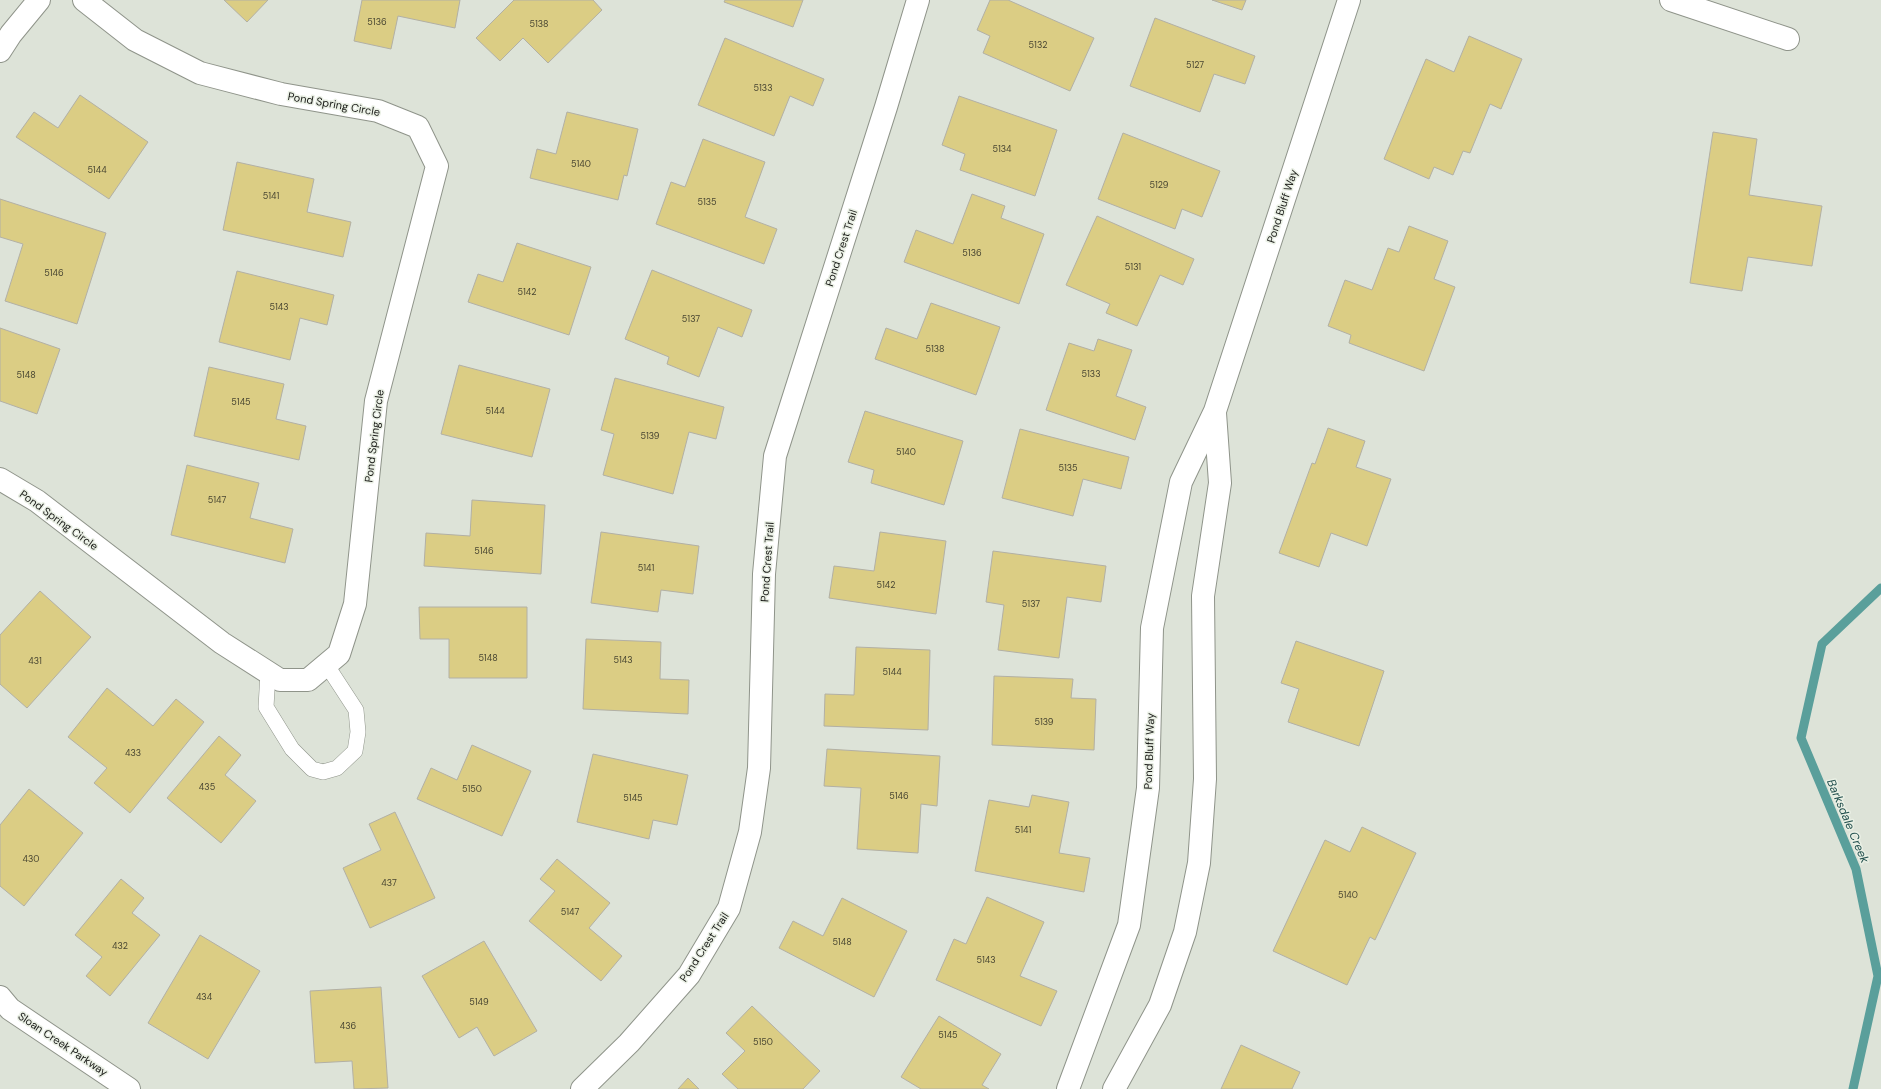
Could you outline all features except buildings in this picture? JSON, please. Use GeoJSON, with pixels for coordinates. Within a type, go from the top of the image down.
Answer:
{"type":"FeatureCollection","features":[{"type":"Feature","properties":{"kind":"street"},"geometry":{"type":"LineString","coordinates":[[0,51],[11,34],[39,0]]}},
{"type":"Feature","properties":{"kind":"street","name":"Pond Spring Circle"},"geometry":{"type":"LineString","coordinates":[[0,479],[37,501],[222,643],[280,680],[308,680],[339,654],[355,604],[376,401],[437,166],[418,127],[378,111],[281,94],[200,73],[135,40],[84,0]]}},
{"type":"Feature","properties":{"kind":"street","name":"Pond Crest Trail"},"geometry":{"type":"LineString","coordinates":[[582,1089],[629,1042],[689,975],[729,908],[750,832],[759,768],[764,574],[775,456],[886,107],[918,0]]}},
{"type":"Feature","properties":{"kind":"street","name":"Pond Bluff Way"},"geometry":{"type":"LineString","coordinates":[[1068,1089],[1129,925],[1148,788],[1152,628],[1181,482],[1215,411],[1349,0]]}},
{"type":"Feature","properties":{"kind":"street"},"geometry":{"type":"LineString","coordinates":[[1671,0],[1788,39]]}},
{"type":"Feature","properties":{"kind":"street","name":"Pond Bluff Way"},"geometry":{"type":"LineString","coordinates":[[1114,1089],[1160,1005],[1185,932],[1199,863],[1205,779],[1203,596],[1220,483],[1215,411]]}},
{"type":"Feature","properties":{"kind":"street","name":"Sloan Creek Parkway"},"geometry":{"type":"LineString","coordinates":[[0,997],[10,1008],[129,1089]]}},
{"type":"Feature","properties":{"kind":"lane"},"geometry":{"type":"LineString","coordinates":[[268,673],[266,707],[292,749],[312,769],[323,772],[337,768],[355,751],[358,732],[356,710],[326,664]]}},
{"type":"Feature","properties":{"kind":"waterway","name":"Barksdale Creek"},"geometry":{"type":"LineString","coordinates":[[1853,1089],[1878,976],[1856,869],[1801,738],[1822,644],[1881,588]]}}]}
